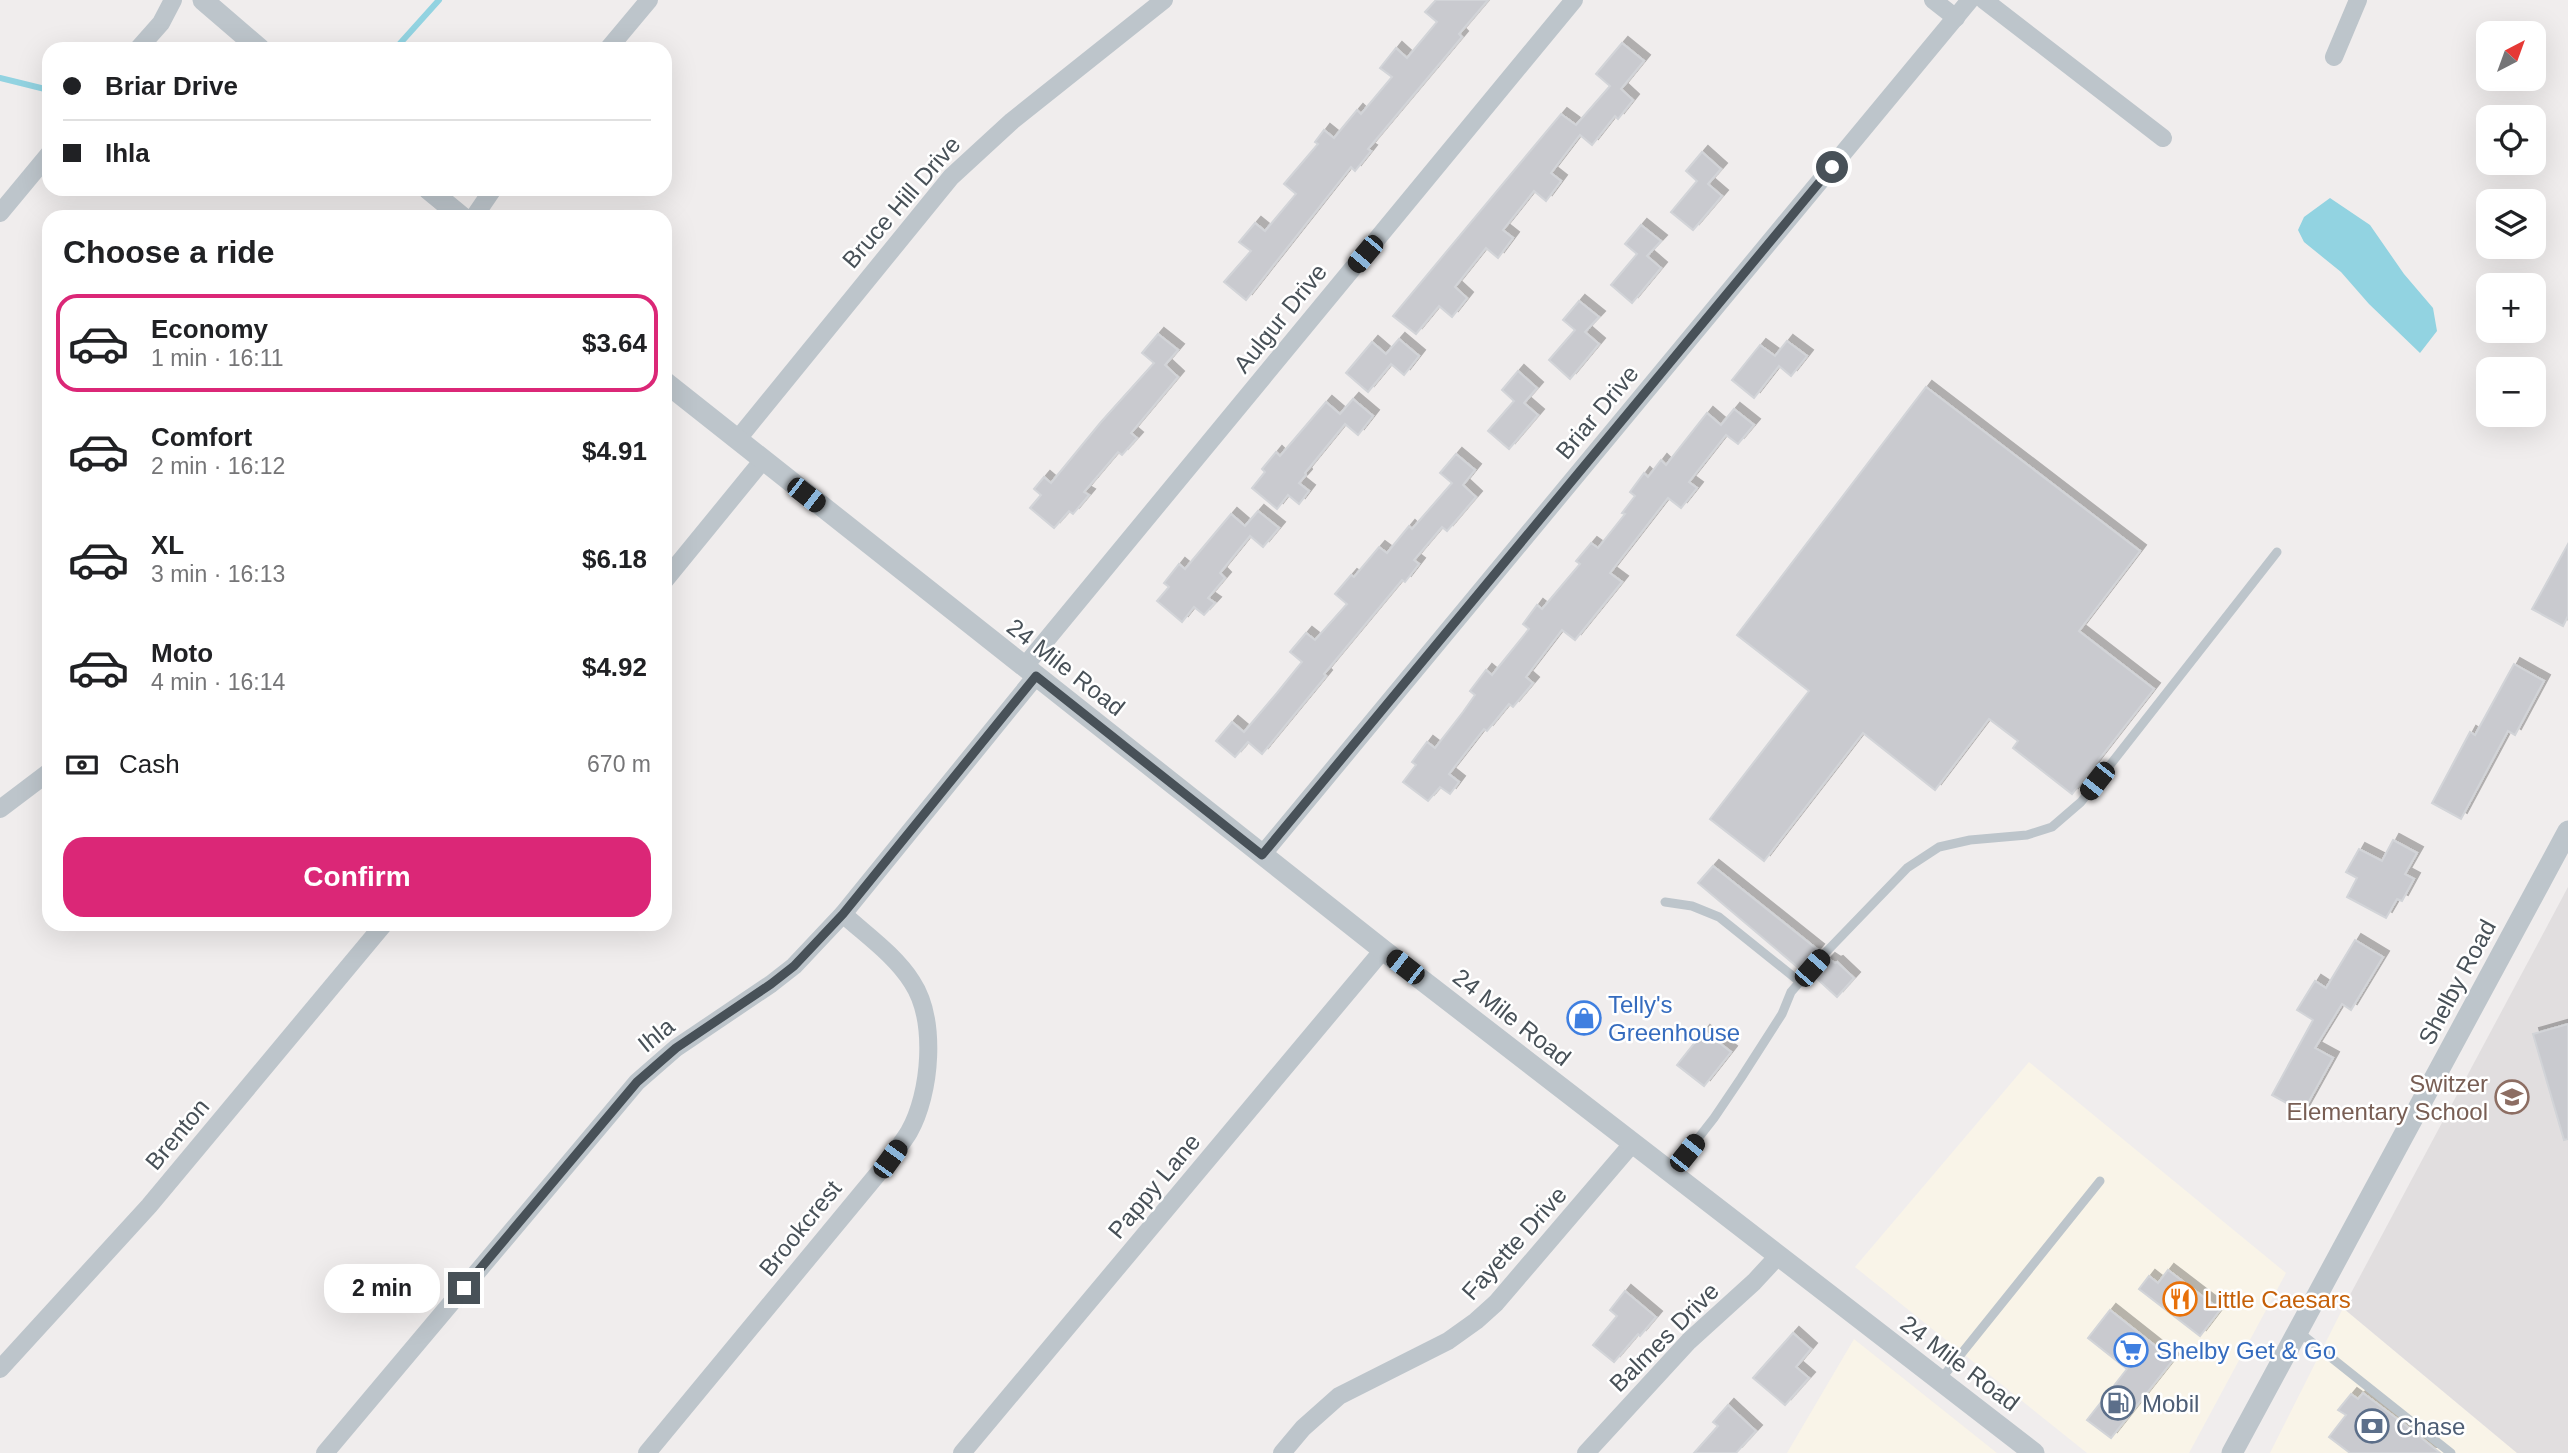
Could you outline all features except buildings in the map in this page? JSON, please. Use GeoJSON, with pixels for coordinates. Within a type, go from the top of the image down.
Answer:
{"type":"FeatureCollection","features":[{"type":"Feature","properties":{"kind":"street"},"geometry":{"type":"LineString","coordinates":[[144,42],[161,23],[173,0]]}},
{"type":"Feature","properties":{"kind":"street"},"geometry":{"type":"LineString","coordinates":[[203,0],[252,42]]}},
{"type":"Feature","properties":{"kind":"street"},"geometry":{"type":"LineString","coordinates":[[614,42],[649,0]]}},
{"type":"Feature","properties":{"kind":"street","name":"Bruce Hill Drive"},"geometry":{"type":"LineString","coordinates":[[737,440],[951,177],[1012,121],[1164,0]]}},
{"type":"Feature","properties":{"kind":"street","name":"Aulgur Drive"},"geometry":{"type":"LineString","coordinates":[[1030,672],[1574,0]]}},
{"type":"Feature","properties":{"kind":"street"},"geometry":{"type":"LineString","coordinates":[[1933,0],[1956,18]]}},
{"type":"Feature","properties":{"kind":"street","name":"Briar Drive"},"geometry":{"type":"LineString","coordinates":[[1262,855],[1970,0]]}},
{"type":"Feature","properties":{"kind":"street"},"geometry":{"type":"LineString","coordinates":[[1984,0],[2163,138]]}},
{"type":"Feature","properties":{"kind":"street"},"geometry":{"type":"LineString","coordinates":[[2334,57],[2358,0]]}},
{"type":"Feature","properties":{"kind":"street"},"geometry":{"type":"LineString","coordinates":[[0,213],[42,162]]}},
{"type":"Feature","properties":{"kind":"street"},"geometry":{"type":"LineString","coordinates":[[436,196],[453,210]]}},
{"type":"Feature","properties":{"kind":"street","name":"24 Mile Road"},"geometry":{"type":"LineString","coordinates":[[672,388],[1383,950],[2034,1453]]}},
{"type":"Feature","properties":{"kind":"street"},"geometry":{"type":"LineString","coordinates":[[672,571],[763,460]]}},
{"type":"Feature","properties":{"kind":"street","name":"Ihla"},"geometry":{"type":"LineString","coordinates":[[325,1453],[637,1082],[676,1048],[794,966],[843,914],[1030,672]]}},
{"type":"Feature","properties":{"kind":"street"},"geometry":{"type":"LineString","coordinates":[[0,809],[42,777]]}},
{"type":"Feature","properties":{"kind":"street","name":"Shelby Road"},"geometry":{"type":"LineString","coordinates":[[2232,1453],[2568,831]]}},
{"type":"Feature","properties":{"kind":"street","name":"Brookcrest"},"geometry":{"type":"LineString","coordinates":[[647,1453],[890,1159],[916,1116],[922,1099],[928,1060],[927,1026],[920,995],[899,965],[843,914]]}},
{"type":"Feature","properties":{"kind":"street","name":"Brenton"},"geometry":{"type":"LineString","coordinates":[[0,1369],[149,1206],[378,931]]}},
{"type":"Feature","properties":{"kind":"street","name":"Pappy Lane"},"geometry":{"type":"LineString","coordinates":[[962,1453],[1383,950]]}},
{"type":"Feature","properties":{"kind":"street","name":"Fayette Drive"},"geometry":{"type":"LineString","coordinates":[[1282,1453],[1303,1428],[1339,1396],[1448,1341],[1476,1321],[1496,1303],[1632,1144]]}},
{"type":"Feature","properties":{"kind":"street","name":"Balmes Drive"},"geometry":{"type":"LineString","coordinates":[[1586,1453],[1689,1341],[1754,1282],[1778,1256]]}},
{"type":"Feature","properties":{"kind":"lane"},"geometry":{"type":"LineString","coordinates":[[1671,1172],[1741,1079],[1782,1014],[1791,992],[1907,868],[1939,847],[1970,840],[2027,835],[2052,827],[2081,802],[2277,552]]}},
{"type":"Feature","properties":{"kind":"lane"},"geometry":{"type":"LineString","coordinates":[[1665,902],[1692,906],[1719,917],[1800,982]]}},
{"type":"Feature","properties":{"kind":"lane"},"geometry":{"type":"LineString","coordinates":[[1940,1381],[2100,1181]]}},
{"type":"Feature","properties":{"kind":"lane"},"geometry":{"type":"LineString","coordinates":[[2297,1331],[2451,1453]]}},
{"type":"Feature","properties":{"kind":"shaded area","name":"Switzer Elementary School"},"geometry":{"type":"Polygon","coordinates":[[[2568,887],[2568,1453],[2517,1453],[2343,1308],[2568,887]]]}},
{"type":"Feature","properties":{"kind":"shaded area"},"geometry":{"type":"Polygon","coordinates":[[[2029,1062],[2286,1273],[2189,1453],[2087,1453],[1855,1267],[2029,1062]]]}},
{"type":"Feature","properties":{"kind":"shaded area"},"geometry":{"type":"Polygon","coordinates":[[[2343,1308],[2517,1453],[2270,1453],[2343,1308]]]}},
{"type":"Feature","properties":{"kind":"shaded area"},"geometry":{"type":"Polygon","coordinates":[[[1854,1339],[1997,1453],[1787,1453],[1854,1339]]]}},
{"type":"Feature","properties":{"kind":"water"},"geometry":{"type":"Polygon","coordinates":[[[2330,198],[2370,225],[2404,274],[2433,308],[2437,331],[2420,353],[2369,304],[2341,272],[2304,242],[2298,230],[2304,217],[2330,198]]]}},
{"type":"Feature","properties":{"kind":"waterway"},"geometry":{"type":"LineString","coordinates":[[401,42],[439,0]]}},
{"type":"Feature","properties":{"kind":"waterway"},"geometry":{"type":"LineString","coordinates":[[0,78],[42,88]]}},
{"type":"Feature","properties":{"kind":"place","name":"Telly's Greenhouse"},"geometry":{"type":"Point","coordinates":[1584,1018]}},
{"type":"Feature","properties":{"kind":"place","name":"Switzer Elementary School"},"geometry":{"type":"Point","coordinates":[2512,1097]}},
{"type":"Feature","properties":{"kind":"place","name":"Little Caesars"},"geometry":{"type":"Point","coordinates":[2180,1299]}},
{"type":"Feature","properties":{"kind":"place","name":"Shelby Get & Go"},"geometry":{"type":"Point","coordinates":[2131,1350]}},
{"type":"Feature","properties":{"kind":"place","name":"Mobil"},"geometry":{"type":"Point","coordinates":[2118,1403]}},
{"type":"Feature","properties":{"kind":"place","name":"Chase"},"geometry":{"type":"Point","coordinates":[2372,1426]}},
{"type":"Feature","properties":{"kind":"route"},"geometry":{"type":"LineString","coordinates":[[464,1288],[637,1082],[676,1048],[794,966],[843,914],[1036,676],[1262,855],[1832,167]]}}]}
